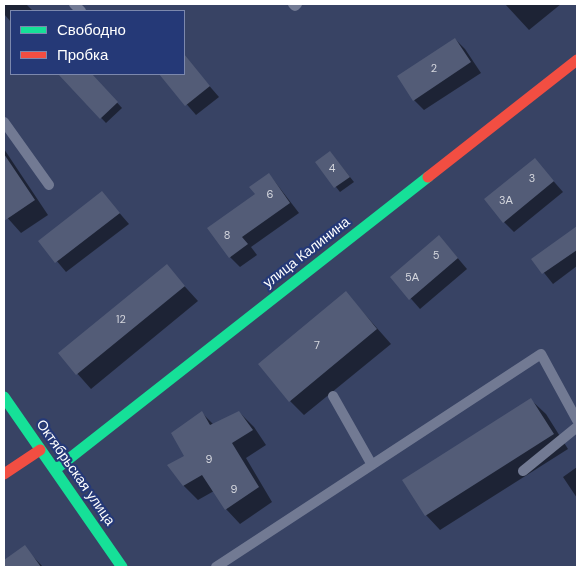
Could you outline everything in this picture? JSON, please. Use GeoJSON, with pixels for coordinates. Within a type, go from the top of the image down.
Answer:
{"type":"FeatureCollection","features":[{"type":"Feature","properties":{"kind":"street","name":"улица Калинина"},"geometry":{"type":"LineString","coordinates":[[56,469],[577,60]]}},
{"type":"Feature","properties":{"kind":"street","name":"Октябрьская улица"},"geometry":{"type":"LineString","coordinates":[[4,397],[40,450],[56,469],[122,567]]}},
{"type":"Feature","properties":{"kind":"street"},"geometry":{"type":"LineString","coordinates":[[4,474],[40,450]]}},
{"type":"Feature","properties":{"kind":"lane"},"geometry":{"type":"LineString","coordinates":[[293,4],[295,6],[297,4]]}},
{"type":"Feature","properties":{"kind":"lane"},"geometry":{"type":"LineString","coordinates":[[4,122],[49,185]]}},
{"type":"Feature","properties":{"kind":"lane"},"geometry":{"type":"LineString","coordinates":[[216,567],[541,354],[577,420]]}},
{"type":"Feature","properties":{"kind":"lane"},"geometry":{"type":"LineString","coordinates":[[333,396],[372,465]]}},
{"type":"Feature","properties":{"kind":"lane"},"geometry":{"type":"LineString","coordinates":[[523,471],[577,427]]}},
{"type":"Feature","properties":{"kind":"building"},"geometry":{"type":"Polygon","coordinates":[[[455,38],[471,62],[413,101],[397,76],[455,38]]]}},
{"type":"Feature","properties":{"kind":"building"},"geometry":{"type":"Polygon","coordinates":[[[185,55],[210,86],[185,106],[160,75],[185,75],[185,55]]]}},
{"type":"Feature","properties":{"kind":"building"},"geometry":{"type":"Polygon","coordinates":[[[59,75],[93,75],[118,102],[100,119],[59,75]]]}},
{"type":"Feature","properties":{"kind":"building"},"geometry":{"type":"Polygon","coordinates":[[[330,151],[350,177],[334,188],[315,162],[330,151]]]}},
{"type":"Feature","properties":{"kind":"building"},"geometry":{"type":"Polygon","coordinates":[[[4,154],[35,200],[4,221],[4,154]]]}},
{"type":"Feature","properties":{"kind":"building"},"geometry":{"type":"Polygon","coordinates":[[[535,158],[554,181],[503,223],[484,199],[535,158]]]}},
{"type":"Feature","properties":{"kind":"building"},"geometry":{"type":"Polygon","coordinates":[[[269,173],[290,203],[242,237],[248,244],[229,258],[207,228],[255,194],[249,187],[269,173]]]}},
{"type":"Feature","properties":{"kind":"building"},"geometry":{"type":"Polygon","coordinates":[[[102,191],[120,213],[55,263],[38,241],[102,191]]]}},
{"type":"Feature","properties":{"kind":"building"},"geometry":{"type":"Polygon","coordinates":[[[577,226],[577,250],[542,274],[531,259],[577,226]]]}},
{"type":"Feature","properties":{"kind":"building"},"geometry":{"type":"Polygon","coordinates":[[[439,235],[458,258],[409,300],[390,277],[439,235]]]}},
{"type":"Feature","properties":{"kind":"building"},"geometry":{"type":"Polygon","coordinates":[[[167,264],[185,286],[76,375],[58,353],[167,264]]]}},
{"type":"Feature","properties":{"kind":"building"},"geometry":{"type":"Polygon","coordinates":[[[346,291],[377,329],[289,402],[258,364],[346,291]]]}},
{"type":"Feature","properties":{"kind":"building"},"geometry":{"type":"Polygon","coordinates":[[[531,398],[554,434],[425,516],[402,480],[531,398]]]}},
{"type":"Feature","properties":{"kind":"building"},"geometry":{"type":"Polygon","coordinates":[[[202,411],[210,425],[239,411],[253,430],[232,443],[259,487],[225,510],[202,475],[183,486],[167,465],[184,456],[171,433],[202,411]]]}},
{"type":"Feature","properties":{"kind":"building"},"geometry":{"type":"Polygon","coordinates":[[[25,545],[41,567],[4,567],[4,560],[25,545]]]}},
{"type":"Feature","properties":{"kind":"traffic: fast"},"geometry":{"type":"LineString","coordinates":[[56,469],[428,177]]}},
{"type":"Feature","properties":{"kind":"traffic: fast"},"geometry":{"type":"LineString","coordinates":[[4,397],[122,567]]}},
{"type":"Feature","properties":{"kind":"traffic: jam"},"geometry":{"type":"LineString","coordinates":[[428,177],[577,60]]}},
{"type":"Feature","properties":{"kind":"traffic: jam"},"geometry":{"type":"LineString","coordinates":[[4,474],[40,450]]}}]}
